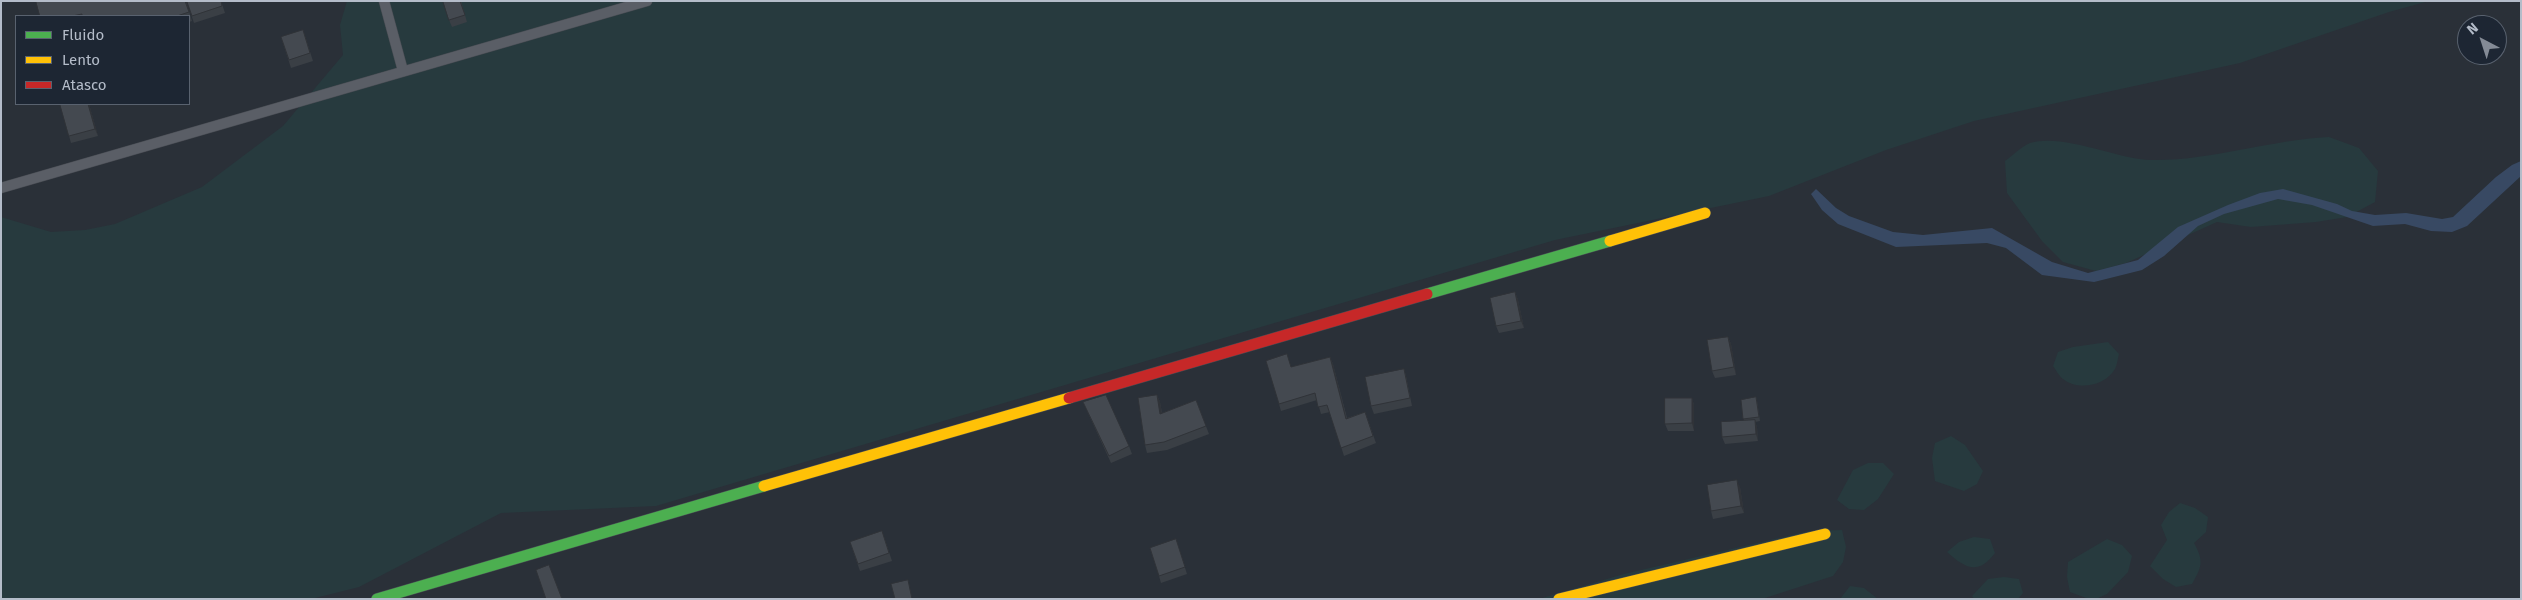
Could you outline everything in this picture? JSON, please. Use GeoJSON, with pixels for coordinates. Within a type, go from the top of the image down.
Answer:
{"type":"FeatureCollection","features":[{"type":"Feature","properties":{"kind":"street"},"geometry":{"type":"LineString","coordinates":[[376,599],[1705,213]]}},
{"type":"Feature","properties":{"kind":"street"},"geometry":{"type":"LineString","coordinates":[[1560,599],[1825,534]]}},
{"type":"Feature","properties":{"kind":"lane"},"geometry":{"type":"LineString","coordinates":[[384,1],[403,71]]}},
{"type":"Feature","properties":{"kind":"lane"},"geometry":{"type":"LineString","coordinates":[[1,188],[647,1]]}},
{"type":"Feature","properties":{"kind":"green space"},"geometry":{"type":"Polygon","coordinates":[[[347,1],[2429,1],[2389,12],[2240,63],[1974,121],[1886,150],[1769,196],[1555,240],[656,506],[501,513],[359,587],[311,599],[1,599],[1,217],[51,232],[85,230],[115,224],[202,187],[283,126],[343,55],[340,25],[347,1]]]}},
{"type":"Feature","properties":{"kind":"green space"},"geometry":{"type":"Polygon","coordinates":[[[2329,137],[2359,148],[2378,171],[2375,202],[2347,217],[2316,222],[2251,227],[2217,222],[2126,263],[2096,271],[2063,262],[2042,241],[2007,193],[2005,161],[2030,143],[2058,141],[2122,156],[2151,160],[2196,157],[2284,142],[2329,137]]]}},
{"type":"Feature","properties":{"kind":"green space"},"geometry":{"type":"Polygon","coordinates":[[[2108,342],[2119,354],[2117,364],[2111,375],[2098,383],[2083,386],[2069,383],[2062,378],[2053,366],[2058,352],[2073,347],[2108,342]]]}},
{"type":"Feature","properties":{"kind":"green space"},"geometry":{"type":"Polygon","coordinates":[[[1951,436],[1965,445],[1983,471],[1977,484],[1964,491],[1935,481],[1932,458],[1935,443],[1951,436]]]}},
{"type":"Feature","properties":{"kind":"green space"},"geometry":{"type":"Polygon","coordinates":[[[1868,463],[1883,463],[1894,474],[1878,499],[1864,510],[1849,509],[1837,500],[1853,470],[1868,463]]]}},
{"type":"Feature","properties":{"kind":"green space"},"geometry":{"type":"Polygon","coordinates":[[[2180,503],[2195,508],[2208,517],[2206,532],[2194,543],[2200,559],[2198,573],[2192,584],[2176,587],[2163,579],[2150,566],[2167,540],[2161,525],[2169,512],[2180,503]]]}},
{"type":"Feature","properties":{"kind":"green space"},"geometry":{"type":"Polygon","coordinates":[[[1842,530],[1846,547],[1843,562],[1833,576],[1762,599],[1539,599],[1624,574],[1809,531],[1842,530]]]}},
{"type":"Feature","properties":{"kind":"green space"},"geometry":{"type":"Polygon","coordinates":[[[1974,537],[1990,539],[1995,553],[1983,565],[1977,567],[1966,566],[1947,552],[1959,542],[1974,537]]]}},
{"type":"Feature","properties":{"kind":"green space"},"geometry":{"type":"Polygon","coordinates":[[[2107,539],[2122,545],[2132,556],[2128,572],[2107,594],[2096,599],[2089,599],[2070,592],[2067,577],[2068,562],[2107,539]]]}},
{"type":"Feature","properties":{"kind":"green space"},"geometry":{"type":"Polygon","coordinates":[[[2004,577],[2019,579],[2023,593],[2018,599],[1974,599],[1972,596],[1988,579],[2004,577]]]}},
{"type":"Feature","properties":{"kind":"green space"},"geometry":{"type":"Polygon","coordinates":[[[1850,586],[1864,588],[1878,599],[1840,599],[1850,586]]]}},
{"type":"Feature","properties":{"kind":"water"},"geometry":{"type":"Polygon","coordinates":[[[2521,161],[2521,176],[2467,226],[2452,232],[2431,231],[2405,224],[2373,226],[2312,205],[2278,199],[2224,214],[2198,226],[2164,256],[2142,270],[2094,282],[2042,275],[2006,248],[1987,243],[1896,247],[1838,224],[1822,210],[1811,194],[1816,189],[1836,208],[1849,216],[1893,232],[1923,235],[1992,228],[2052,262],[2088,273],[2138,260],[2178,227],[2260,193],[2283,189],[2337,204],[2352,211],[2375,215],[2406,213],[2442,219],[2453,217],[2496,177],[2521,161]]]}},
{"type":"Feature","properties":{"kind":"building"},"geometry":{"type":"Polygon","coordinates":[[[36,1],[185,1],[189,12],[180,15],[40,15],[36,1]]]}},
{"type":"Feature","properties":{"kind":"building"},"geometry":{"type":"Polygon","coordinates":[[[221,1],[222,6],[192,16],[187,2],[221,1]]]}},
{"type":"Feature","properties":{"kind":"building"},"geometry":{"type":"Polygon","coordinates":[[[443,1],[460,1],[465,15],[449,20],[443,1]]]}},
{"type":"Feature","properties":{"kind":"building"},"geometry":{"type":"Polygon","coordinates":[[[303,30],[310,53],[289,60],[281,37],[303,30]]]}},
{"type":"Feature","properties":{"kind":"building"},"geometry":{"type":"Polygon","coordinates":[[[60,105],[88,105],[95,129],[69,136],[60,105]]]}},
{"type":"Feature","properties":{"kind":"building"},"geometry":{"type":"Polygon","coordinates":[[[1515,292],[1521,321],[1496,326],[1490,298],[1515,292]]]}},
{"type":"Feature","properties":{"kind":"building"},"geometry":{"type":"Polygon","coordinates":[[[1728,337],[1734,367],[1712,371],[1707,340],[1728,337]]]}},
{"type":"Feature","properties":{"kind":"building"},"geometry":{"type":"Polygon","coordinates":[[[1287,354],[1291,367],[1330,357],[1346,419],[1365,412],[1373,436],[1341,448],[1327,405],[1318,407],[1315,393],[1279,404],[1266,361],[1287,354]]]}},
{"type":"Feature","properties":{"kind":"building"},"geometry":{"type":"Polygon","coordinates":[[[1404,369],[1410,398],[1371,406],[1365,377],[1404,369]]]}},
{"type":"Feature","properties":{"kind":"building"},"geometry":{"type":"Polygon","coordinates":[[[1106,395],[1129,446],[1109,456],[1083,402],[1106,395]]]}},
{"type":"Feature","properties":{"kind":"building"},"geometry":{"type":"Polygon","coordinates":[[[1157,395],[1160,414],[1196,400],[1206,426],[1164,442],[1145,445],[1138,398],[1157,395]]]}},
{"type":"Feature","properties":{"kind":"building"},"geometry":{"type":"Polygon","coordinates":[[[1756,397],[1759,417],[1743,419],[1741,400],[1756,397]]]}},
{"type":"Feature","properties":{"kind":"building"},"geometry":{"type":"Polygon","coordinates":[[[1665,398],[1692,398],[1692,423],[1665,424],[1665,398]]]}},
{"type":"Feature","properties":{"kind":"building"},"geometry":{"type":"Polygon","coordinates":[[[1755,420],[1756,434],[1722,437],[1721,422],[1755,420]]]}},
{"type":"Feature","properties":{"kind":"building"},"geometry":{"type":"Polygon","coordinates":[[[1737,480],[1741,506],[1711,511],[1707,485],[1737,480]]]}},
{"type":"Feature","properties":{"kind":"building"},"geometry":{"type":"Polygon","coordinates":[[[882,531],[889,553],[858,564],[850,542],[882,531]]]}},
{"type":"Feature","properties":{"kind":"building"},"geometry":{"type":"Polygon","coordinates":[[[1176,539],[1185,567],[1159,576],[1150,548],[1176,539]]]}},
{"type":"Feature","properties":{"kind":"building"},"geometry":{"type":"Polygon","coordinates":[[[549,565],[562,599],[546,599],[536,570],[549,565]]]}},
{"type":"Feature","properties":{"kind":"building"},"geometry":{"type":"Polygon","coordinates":[[[908,580],[912,599],[895,599],[891,584],[908,580]]]}},
{"type":"Feature","properties":{"kind":"traffic: fast"},"geometry":{"type":"LineString","coordinates":[[1427,294],[1610,241]]}},
{"type":"Feature","properties":{"kind":"traffic: fast"},"geometry":{"type":"LineString","coordinates":[[377,599],[764,486]]}},
{"type":"Feature","properties":{"kind":"traffic: slow"},"geometry":{"type":"LineString","coordinates":[[1610,241],[1705,213]]}},
{"type":"Feature","properties":{"kind":"traffic: slow"},"geometry":{"type":"LineString","coordinates":[[764,486],[1069,398]]}},
{"type":"Feature","properties":{"kind":"traffic: slow"},"geometry":{"type":"LineString","coordinates":[[1559,599],[1825,534]]}},
{"type":"Feature","properties":{"kind":"traffic: jam"},"geometry":{"type":"LineString","coordinates":[[1069,398],[1427,294]]}}]}
